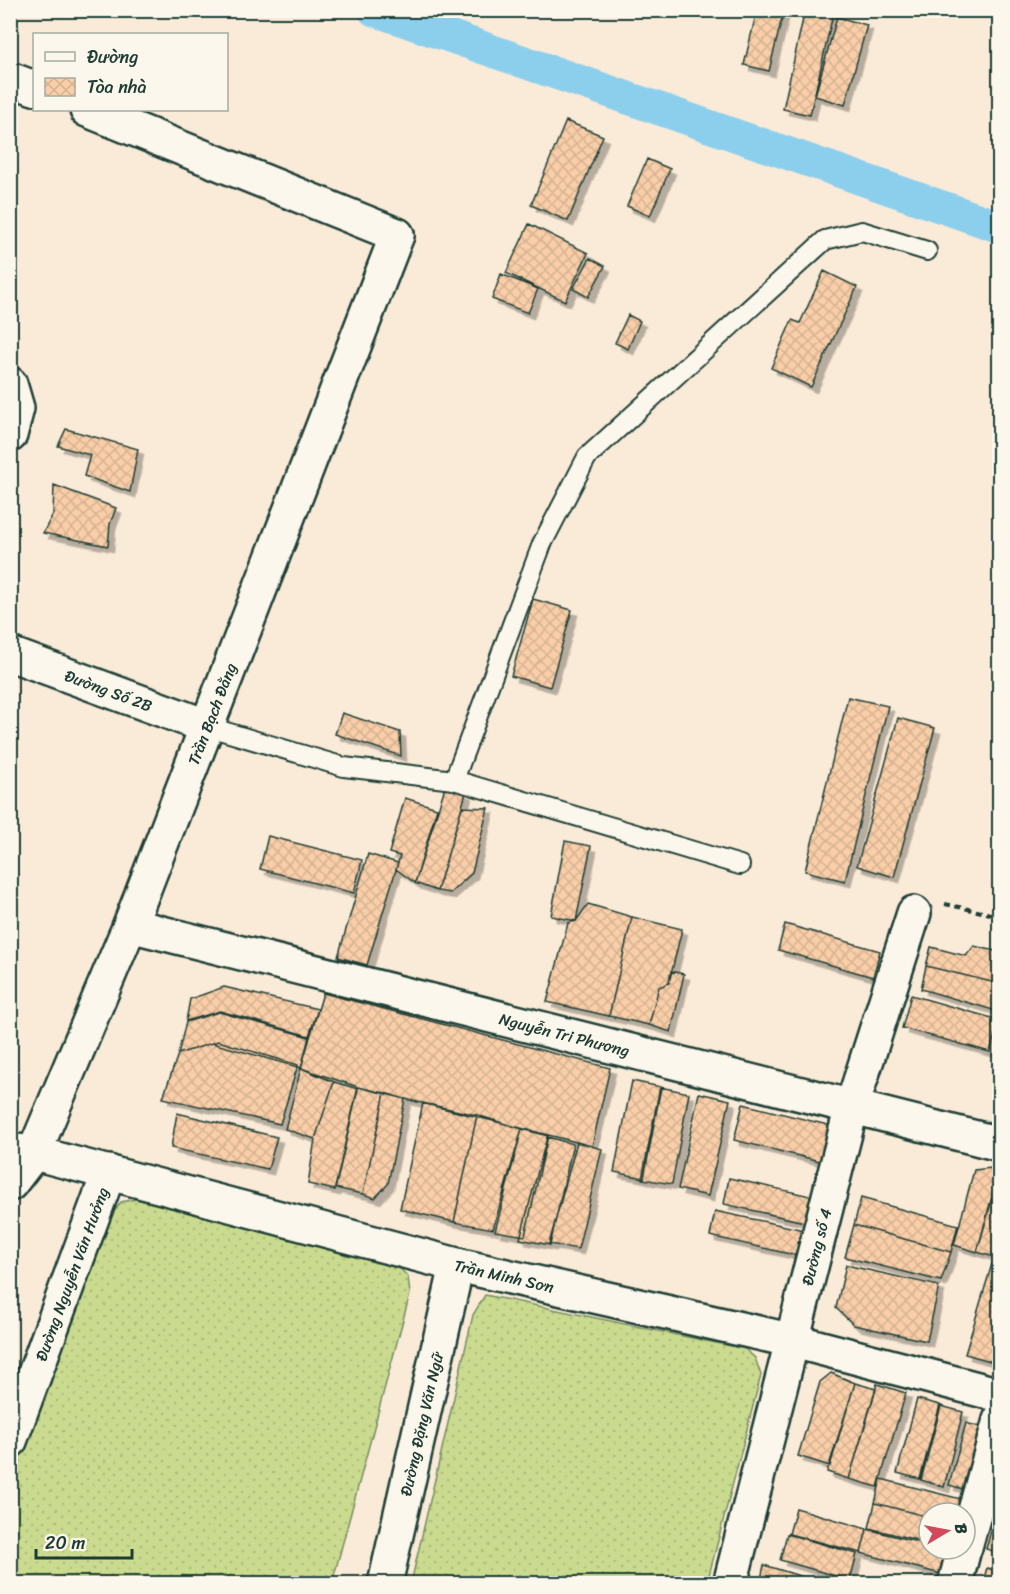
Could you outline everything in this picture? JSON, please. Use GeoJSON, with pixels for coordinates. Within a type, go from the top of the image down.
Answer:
{"type":"FeatureCollection","features":[{"type":"Feature","properties":{"kind":"street"},"geometry":{"type":"LineString","coordinates":[[10,79],[33,88]]}},
{"type":"Feature","properties":{"kind":"street","name":"Trần Bạch Đằng"},"geometry":{"type":"LineString","coordinates":[[10,1184],[22,1151],[130,925],[397,235],[89,111]]}},
{"type":"Feature","properties":{"kind":"street"},"geometry":{"type":"LineString","coordinates":[[10,384],[17,408],[10,435]]}},
{"type":"Feature","properties":{"kind":"street","name":"Đường Số 2B"},"geometry":{"type":"LineString","coordinates":[[10,654],[206,726]]}},
{"type":"Feature","properties":{"kind":"street","name":"Đường số 4"},"geometry":{"type":"LineString","coordinates":[[730,1584],[794,1341],[852,1106],[914,913]]}},
{"type":"Feature","properties":{"kind":"street","name":"Nguyễn Tri Phương"},"geometry":{"type":"LineString","coordinates":[[130,925],[999,1144]]}},
{"type":"Feature","properties":{"kind":"street","name":"Trần Minh Sơn"},"geometry":{"type":"LineString","coordinates":[[22,1151],[457,1265],[794,1341],[999,1395]]}},
{"type":"Feature","properties":{"kind":"street","name":"Đường Nguyễn Văn Hưởng"},"geometry":{"type":"LineString","coordinates":[[10,1441],[109,1172]]}},
{"type":"Feature","properties":{"kind":"street","name":"Đường Đặng Văn Ngữ"},"geometry":{"type":"LineString","coordinates":[[385,1584],[457,1265]]}},
{"type":"Feature","properties":{"kind":"street"},"geometry":{"type":"LineString","coordinates":[[977,1503],[999,1420]]}},
{"type":"Feature","properties":{"kind":"street"},"geometry":{"type":"LineString","coordinates":[[955,1584],[961,1561]]}},
{"type":"Feature","properties":{"kind":"lane"},"geometry":{"type":"LineString","coordinates":[[454,780],[542,544],[587,457],[825,240],[862,231],[927,251]]}},
{"type":"Feature","properties":{"kind":"lane"},"geometry":{"type":"LineString","coordinates":[[206,726],[344,767],[454,780],[740,866]]}},
{"type":"Feature","properties":{"kind":"path"},"geometry":{"type":"LineString","coordinates":[[914,913],[932,905],[951,903],[999,916]]}},
{"type":"Feature","properties":{"kind":"green space"},"geometry":{"type":"Polygon","coordinates":[[[136,1199],[395,1263],[408,1277],[410,1294],[332,1583],[11,1583],[10,1473],[113,1213],[121,1202],[136,1199]]]}},
{"type":"Feature","properties":{"kind":"green space"},"geometry":{"type":"Polygon","coordinates":[[[485,1295],[745,1349],[755,1358],[761,1375],[707,1583],[411,1583],[473,1315],[485,1295]]]}},
{"type":"Feature","properties":{"kind":"building"},"geometry":{"type":"Polygon","coordinates":[[[757,10],[784,10],[769,71],[744,65],[757,10]]]}},
{"type":"Feature","properties":{"kind":"building"},"geometry":{"type":"Polygon","coordinates":[[[805,10],[834,10],[810,115],[783,109],[805,10]]]}},
{"type":"Feature","properties":{"kind":"building"},"geometry":{"type":"Polygon","coordinates":[[[837,17],[867,25],[845,105],[815,96],[837,17]]]}},
{"type":"Feature","properties":{"kind":"building"},"geometry":{"type":"Polygon","coordinates":[[[566,121],[603,136],[568,221],[531,205],[566,121]]]}},
{"type":"Feature","properties":{"kind":"building"},"geometry":{"type":"Polygon","coordinates":[[[647,159],[670,169],[650,216],[627,206],[647,159]]]}},
{"type":"Feature","properties":{"kind":"building"},"geometry":{"type":"Polygon","coordinates":[[[529,224],[588,253],[565,301],[506,273],[529,224]]]}},
{"type":"Feature","properties":{"kind":"building"},"geometry":{"type":"Polygon","coordinates":[[[590,258],[605,266],[588,297],[573,289],[590,258]]]}},
{"type":"Feature","properties":{"kind":"building"},"geometry":{"type":"Polygon","coordinates":[[[824,271],[857,287],[811,387],[771,368],[792,320],[800,323],[824,271]]]}},
{"type":"Feature","properties":{"kind":"building"},"geometry":{"type":"Polygon","coordinates":[[[501,274],[538,289],[528,313],[492,299],[501,274]]]}},
{"type":"Feature","properties":{"kind":"building"},"geometry":{"type":"Polygon","coordinates":[[[628,315],[640,321],[628,349],[615,343],[628,315]]]}},
{"type":"Feature","properties":{"kind":"building"},"geometry":{"type":"Polygon","coordinates":[[[66,429],[138,449],[130,492],[84,476],[90,455],[58,446],[66,429]]]}},
{"type":"Feature","properties":{"kind":"building"},"geometry":{"type":"Polygon","coordinates":[[[54,485],[116,508],[110,524],[108,546],[43,533],[53,514],[54,485]]]}},
{"type":"Feature","properties":{"kind":"building"},"geometry":{"type":"Polygon","coordinates":[[[533,599],[572,610],[550,687],[511,676],[533,599]]]}},
{"type":"Feature","properties":{"kind":"building"},"geometry":{"type":"Polygon","coordinates":[[[848,697],[888,706],[845,881],[805,871],[848,697]]]}},
{"type":"Feature","properties":{"kind":"building"},"geometry":{"type":"Polygon","coordinates":[[[342,713],[400,732],[401,756],[335,734],[342,713]]]}},
{"type":"Feature","properties":{"kind":"building"},"geometry":{"type":"Polygon","coordinates":[[[898,718],[935,728],[894,877],[857,866],[898,718]]]}},
{"type":"Feature","properties":{"kind":"building"},"geometry":{"type":"Polygon","coordinates":[[[445,787],[466,793],[437,891],[415,883],[445,787]]]}},
{"type":"Feature","properties":{"kind":"building"},"geometry":{"type":"Polygon","coordinates":[[[405,798],[437,808],[415,883],[396,869],[400,856],[389,853],[405,798]]]}},
{"type":"Feature","properties":{"kind":"building"},"geometry":{"type":"Polygon","coordinates":[[[462,807],[488,808],[472,873],[450,893],[437,891],[462,807]]]}},
{"type":"Feature","properties":{"kind":"building"},"geometry":{"type":"Polygon","coordinates":[[[268,836],[362,860],[354,893],[260,869],[268,836]]]}},
{"type":"Feature","properties":{"kind":"building"},"geometry":{"type":"Polygon","coordinates":[[[565,841],[591,846],[576,921],[551,916],[565,841]]]}},
{"type":"Feature","properties":{"kind":"building"},"geometry":{"type":"Polygon","coordinates":[[[368,854],[398,863],[367,965],[338,957],[368,854]]]}},
{"type":"Feature","properties":{"kind":"building"},"geometry":{"type":"Polygon","coordinates":[[[588,904],[632,917],[609,1016],[547,1002],[568,923],[576,921],[588,904]]]}},
{"type":"Feature","properties":{"kind":"building"},"geometry":{"type":"Polygon","coordinates":[[[632,917],[682,929],[669,983],[659,987],[649,1025],[609,1016],[632,917]]]}},
{"type":"Feature","properties":{"kind":"building"},"geometry":{"type":"Polygon","coordinates":[[[785,924],[880,951],[873,977],[778,950],[785,924]]]}},
{"type":"Feature","properties":{"kind":"building"},"geometry":{"type":"Polygon","coordinates":[[[974,946],[1000,952],[1000,984],[926,966],[931,947],[966,956],[974,946]]]}},
{"type":"Feature","properties":{"kind":"building"},"geometry":{"type":"Polygon","coordinates":[[[926,966],[1000,984],[1000,1012],[921,989],[926,966]]]}},
{"type":"Feature","properties":{"kind":"building"},"geometry":{"type":"Polygon","coordinates":[[[671,971],[684,974],[671,1032],[649,1025],[659,987],[669,983],[671,971]]]}},
{"type":"Feature","properties":{"kind":"building"},"geometry":{"type":"Polygon","coordinates":[[[224,987],[318,1009],[309,1036],[220,1011],[186,1021],[190,999],[224,987]]]}},
{"type":"Feature","properties":{"kind":"building"},"geometry":{"type":"Polygon","coordinates":[[[323,993],[610,1068],[592,1146],[358,1087],[301,1068],[323,993]]]}},
{"type":"Feature","properties":{"kind":"building"},"geometry":{"type":"Polygon","coordinates":[[[911,995],[999,1020],[990,1052],[902,1028],[911,995]]]}},
{"type":"Feature","properties":{"kind":"building"},"geometry":{"type":"Polygon","coordinates":[[[219,1012],[309,1037],[301,1068],[212,1043],[178,1054],[186,1022],[219,1012]]]}},
{"type":"Feature","properties":{"kind":"building"},"geometry":{"type":"Polygon","coordinates":[[[218,1041],[298,1065],[280,1124],[163,1098],[178,1054],[218,1041]]]}},
{"type":"Feature","properties":{"kind":"building"},"geometry":{"type":"Polygon","coordinates":[[[301,1068],[334,1082],[315,1139],[285,1129],[301,1068]]]}},
{"type":"Feature","properties":{"kind":"building"},"geometry":{"type":"Polygon","coordinates":[[[632,1081],[661,1087],[644,1178],[614,1172],[632,1081]]]}},
{"type":"Feature","properties":{"kind":"building"},"geometry":{"type":"Polygon","coordinates":[[[334,1082],[358,1089],[335,1190],[308,1184],[315,1139],[334,1082]]]}},
{"type":"Feature","properties":{"kind":"building"},"geometry":{"type":"Polygon","coordinates":[[[358,1087],[385,1093],[363,1194],[335,1188],[358,1087]]]}},
{"type":"Feature","properties":{"kind":"building"},"geometry":{"type":"Polygon","coordinates":[[[660,1087],[689,1093],[672,1184],[642,1179],[660,1087]]]}},
{"type":"Feature","properties":{"kind":"building"},"geometry":{"type":"Polygon","coordinates":[[[385,1093],[405,1099],[388,1184],[375,1198],[363,1194],[385,1093]]]}},
{"type":"Feature","properties":{"kind":"building"},"geometry":{"type":"Polygon","coordinates":[[[699,1093],[730,1100],[708,1196],[678,1189],[699,1093]]]}},
{"type":"Feature","properties":{"kind":"building"},"geometry":{"type":"Polygon","coordinates":[[[423,1103],[477,1115],[454,1222],[400,1209],[423,1103]]]}},
{"type":"Feature","properties":{"kind":"building"},"geometry":{"type":"Polygon","coordinates":[[[743,1104],[832,1126],[824,1162],[734,1140],[743,1104]]]}},
{"type":"Feature","properties":{"kind":"building"},"geometry":{"type":"Polygon","coordinates":[[[177,1113],[277,1137],[268,1169],[171,1148],[177,1113]]]}},
{"type":"Feature","properties":{"kind":"building"},"geometry":{"type":"Polygon","coordinates":[[[477,1115],[522,1129],[493,1229],[454,1222],[477,1115]]]}},
{"type":"Feature","properties":{"kind":"building"},"geometry":{"type":"Polygon","coordinates":[[[522,1129],[548,1136],[525,1236],[495,1231],[522,1129]]]}},
{"type":"Feature","properties":{"kind":"building"},"geometry":{"type":"Polygon","coordinates":[[[547,1137],[573,1144],[550,1245],[520,1239],[547,1137]]]}},
{"type":"Feature","properties":{"kind":"building"},"geometry":{"type":"Polygon","coordinates":[[[577,1142],[602,1149],[578,1249],[549,1244],[577,1142]]]}},
{"type":"Feature","properties":{"kind":"building"},"geometry":{"type":"Polygon","coordinates":[[[1000,1167],[977,1252],[954,1245],[974,1170],[1000,1167]]]}},
{"type":"Feature","properties":{"kind":"building"},"geometry":{"type":"Polygon","coordinates":[[[1000,1172],[1000,1239],[994,1257],[977,1252],[1000,1172]]]}},
{"type":"Feature","properties":{"kind":"building"},"geometry":{"type":"Polygon","coordinates":[[[729,1178],[824,1199],[818,1225],[724,1204],[729,1178]]]}},
{"type":"Feature","properties":{"kind":"building"},"geometry":{"type":"Polygon","coordinates":[[[861,1198],[958,1225],[951,1252],[854,1225],[861,1198]]]}},
{"type":"Feature","properties":{"kind":"building"},"geometry":{"type":"Polygon","coordinates":[[[715,1211],[809,1231],[803,1257],[710,1236],[715,1211]]]}},
{"type":"Feature","properties":{"kind":"building"},"geometry":{"type":"Polygon","coordinates":[[[854,1225],[951,1252],[941,1281],[845,1257],[854,1225]]]}},
{"type":"Feature","properties":{"kind":"building"},"geometry":{"type":"Polygon","coordinates":[[[994,1257],[1000,1258],[1000,1338],[994,1362],[965,1354],[994,1257]]]}},
{"type":"Feature","properties":{"kind":"building"},"geometry":{"type":"Polygon","coordinates":[[[846,1265],[939,1286],[927,1341],[854,1325],[836,1308],[846,1265]]]}},
{"type":"Feature","properties":{"kind":"building"},"geometry":{"type":"Polygon","coordinates":[[[831,1373],[855,1383],[830,1466],[798,1456],[820,1382],[831,1373]]]}},
{"type":"Feature","properties":{"kind":"building"},"geometry":{"type":"Polygon","coordinates":[[[855,1383],[876,1389],[849,1479],[827,1472],[855,1383]]]}},
{"type":"Feature","properties":{"kind":"building"},"geometry":{"type":"Polygon","coordinates":[[[877,1384],[906,1393],[878,1487],[849,1479],[877,1384]]]}},
{"type":"Feature","properties":{"kind":"building"},"geometry":{"type":"Polygon","coordinates":[[[917,1399],[940,1405],[920,1479],[897,1473],[917,1399]]]}},
{"type":"Feature","properties":{"kind":"building"},"geometry":{"type":"Polygon","coordinates":[[[941,1406],[963,1412],[944,1487],[921,1480],[941,1406]]]}},
{"type":"Feature","properties":{"kind":"building"},"geometry":{"type":"Polygon","coordinates":[[[966,1423],[987,1429],[970,1491],[949,1485],[966,1423]]]}},
{"type":"Feature","properties":{"kind":"building"},"geometry":{"type":"Polygon","coordinates":[[[881,1479],[961,1499],[961,1501],[917,1501],[917,1514],[875,1503],[881,1479]]]}},
{"type":"Feature","properties":{"kind":"building"},"geometry":{"type":"Polygon","coordinates":[[[875,1503],[917,1514],[917,1540],[869,1528],[875,1503]]]}},
{"type":"Feature","properties":{"kind":"building"},"geometry":{"type":"Polygon","coordinates":[[[796,1508],[867,1529],[861,1553],[789,1534],[796,1508]]]}},
{"type":"Feature","properties":{"kind":"building"},"geometry":{"type":"Polygon","coordinates":[[[993,1523],[1000,1524],[1000,1553],[986,1549],[993,1523]]]}},
{"type":"Feature","properties":{"kind":"building"},"geometry":{"type":"Polygon","coordinates":[[[867,1529],[917,1542],[917,1561],[944,1561],[941,1574],[861,1553],[867,1529]]]}},
{"type":"Feature","properties":{"kind":"building"},"geometry":{"type":"Polygon","coordinates":[[[787,1534],[857,1554],[850,1580],[780,1560],[787,1534]]]}},
{"type":"Feature","properties":{"kind":"building"},"geometry":{"type":"Polygon","coordinates":[[[764,1565],[826,1584],[760,1584],[764,1565]]]}},
{"type":"Feature","properties":{"kind":"building"},"geometry":{"type":"Polygon","coordinates":[[[987,1568],[1000,1572],[1000,1584],[982,1584],[987,1568]]]}},
{"type":"Feature","properties":{"kind":"waterway"},"geometry":{"type":"LineString","coordinates":[[374,10],[1000,227]]}}]}
